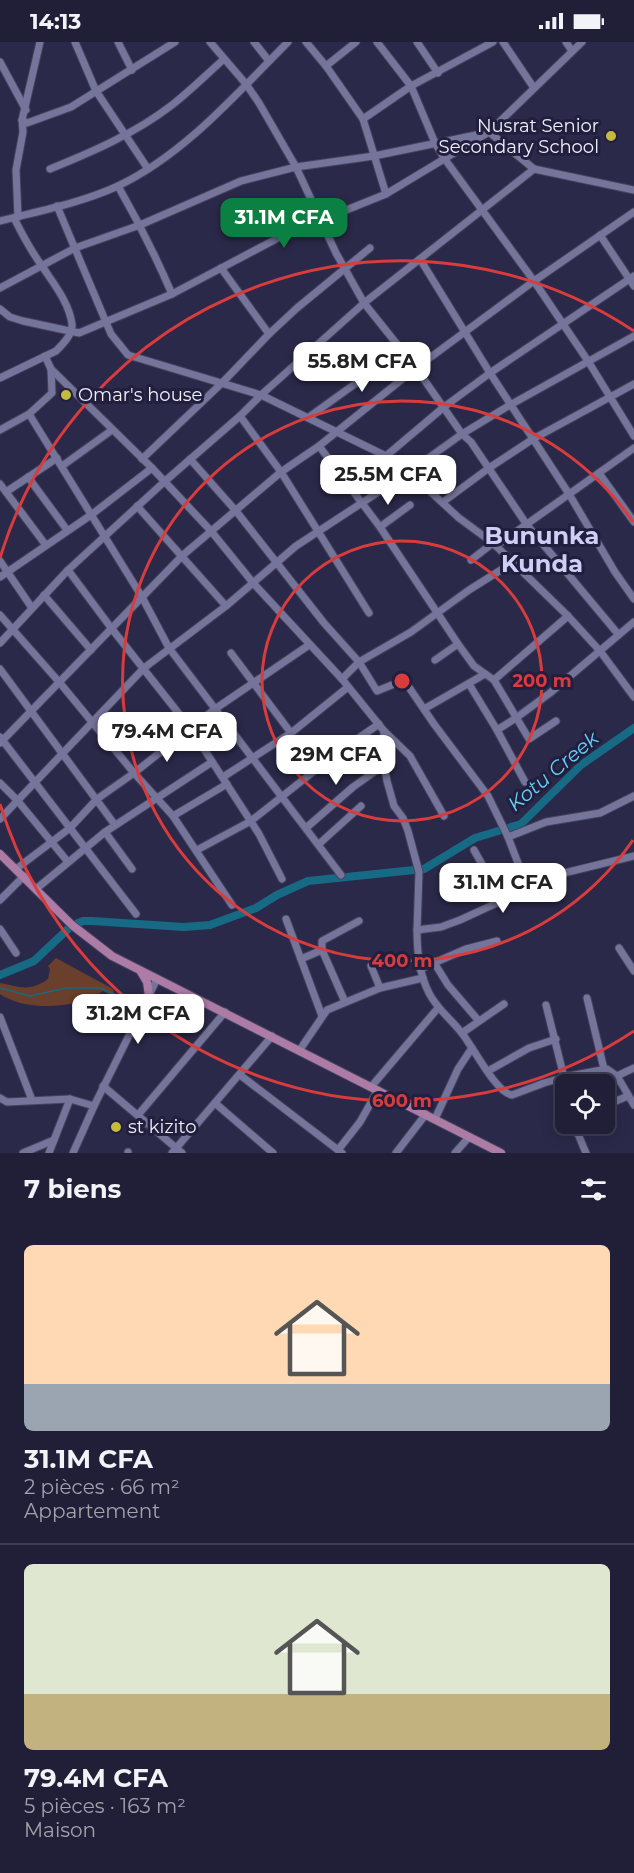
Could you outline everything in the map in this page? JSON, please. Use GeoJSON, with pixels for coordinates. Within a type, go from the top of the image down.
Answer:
{"type":"FeatureCollection","features":[{"type":"Feature","properties":{"kind":"main road"},"geometry":{"type":"LineString","coordinates":[[0,854],[72,925],[98,947],[501,1153]]}},
{"type":"Feature","properties":{"kind":"main road"},"geometry":{"type":"LineString","coordinates":[[141,971],[150,994],[160,988],[172,986]]}},
{"type":"Feature","properties":{"kind":"street"},"geometry":{"type":"LineString","coordinates":[[0,378],[64,344],[72,324],[56,284],[42,267],[16,217],[16,170],[22,120],[40,42]]}},
{"type":"Feature","properties":{"kind":"street"},"geometry":{"type":"LineString","coordinates":[[75,42],[96,91],[148,169]]}},
{"type":"Feature","properties":{"kind":"street"},"geometry":{"type":"LineString","coordinates":[[118,42],[132,70]]}},
{"type":"Feature","properties":{"kind":"street"},"geometry":{"type":"LineString","coordinates":[[22,120],[27,123],[70,107],[175,42]]}},
{"type":"Feature","properties":{"kind":"street"},"geometry":{"type":"LineString","coordinates":[[210,42],[246,84],[296,167],[320,221],[364,303],[416,368],[462,434],[471,442],[527,525],[618,634]]}},
{"type":"Feature","properties":{"kind":"street"},"geometry":{"type":"LineString","coordinates":[[254,42],[269,61]]}},
{"type":"Feature","properties":{"kind":"street"},"geometry":{"type":"LineString","coordinates":[[0,221],[92,196],[118,186],[148,169],[191,138],[288,42]]}},
{"type":"Feature","properties":{"kind":"street"},"geometry":{"type":"LineString","coordinates":[[306,42],[363,119],[386,194]]}},
{"type":"Feature","properties":{"kind":"street"},"geometry":{"type":"LineString","coordinates":[[326,66],[356,42]]}},
{"type":"Feature","properties":{"kind":"street"},"geometry":{"type":"LineString","coordinates":[[377,42],[411,86],[435,143],[444,158],[534,281],[634,435]]}},
{"type":"Feature","properties":{"kind":"street"},"geometry":{"type":"LineString","coordinates":[[417,42],[438,73]]}},
{"type":"Feature","properties":{"kind":"street"},"geometry":{"type":"LineString","coordinates":[[363,119],[411,86],[493,42]]}},
{"type":"Feature","properties":{"kind":"street"},"geometry":{"type":"LineString","coordinates":[[503,42],[534,88]]}},
{"type":"Feature","properties":{"kind":"street"},"geometry":{"type":"LineString","coordinates":[[566,42],[572,51]]}},
{"type":"Feature","properties":{"kind":"street"},"geometry":{"type":"LineString","coordinates":[[0,309],[10,317],[23,321],[79,333],[172,294],[282,236],[386,194],[489,132],[582,42]]}},
{"type":"Feature","properties":{"kind":"street"},"geometry":{"type":"LineString","coordinates":[[50,169],[85,155],[172,105],[224,59]]}},
{"type":"Feature","properties":{"kind":"street"},"geometry":{"type":"LineString","coordinates":[[0,62],[2,72],[26,110]]}},
{"type":"Feature","properties":{"kind":"street"},"geometry":{"type":"LineString","coordinates":[[0,288],[75,248],[140,225],[241,181],[296,167],[374,156],[489,132]]}},
{"type":"Feature","properties":{"kind":"street"},"geometry":{"type":"LineString","coordinates":[[489,132],[534,169],[634,190]]}},
{"type":"Feature","properties":{"kind":"street"},"geometry":{"type":"LineString","coordinates":[[0,643],[68,570],[364,303],[534,169]]}},
{"type":"Feature","properties":{"kind":"street"},"geometry":{"type":"LineString","coordinates":[[118,186],[140,225],[144,238],[155,254],[172,294]]}},
{"type":"Feature","properties":{"kind":"street"},"geometry":{"type":"LineString","coordinates":[[57,206],[111,334],[128,355],[261,395],[386,456],[409,472],[459,519],[494,545],[568,616],[600,651],[634,697]]}},
{"type":"Feature","properties":{"kind":"street"},"geometry":{"type":"LineString","coordinates":[[136,914],[1,740],[183,555],[281,472],[319,446],[416,368],[534,281],[634,212]]}},
{"type":"Feature","properties":{"kind":"street"},"geometry":{"type":"LineString","coordinates":[[600,235],[632,278],[634,286]]}},
{"type":"Feature","properties":{"kind":"street"},"geometry":{"type":"LineString","coordinates":[[142,459],[223,382],[269,334],[370,248]]}},
{"type":"Feature","properties":{"kind":"street"},"geometry":{"type":"LineString","coordinates":[[420,259],[634,599]]}},
{"type":"Feature","properties":{"kind":"street"},"geometry":{"type":"LineString","coordinates":[[221,268],[269,334]]}},
{"type":"Feature","properties":{"kind":"street"},"geometry":{"type":"LineString","coordinates":[[386,456],[444,407],[490,373],[632,278]]}},
{"type":"Feature","properties":{"kind":"street"},"geometry":{"type":"LineString","coordinates":[[0,819],[144,668],[318,532],[462,434],[634,336]]}},
{"type":"Feature","properties":{"kind":"street"},"geometry":{"type":"LineString","coordinates":[[309,417],[402,350]]}},
{"type":"Feature","properties":{"kind":"street"},"geometry":{"type":"LineString","coordinates":[[0,430],[29,414],[52,393],[51,369],[45,356]]}},
{"type":"Feature","properties":{"kind":"street"},"geometry":{"type":"LineString","coordinates":[[51,369],[152,468],[211,531],[254,584],[342,679],[384,731],[410,756],[444,816]]}},
{"type":"Feature","properties":{"kind":"street"},"geometry":{"type":"LineString","coordinates":[[442,502],[533,439],[634,384]]}},
{"type":"Feature","properties":{"kind":"street"},"geometry":{"type":"LineString","coordinates":[[29,414],[142,597],[169,648],[341,874]]}},
{"type":"Feature","properties":{"kind":"street"},"geometry":{"type":"LineString","coordinates":[[240,416],[281,472],[369,613]]}},
{"type":"Feature","properties":{"kind":"street"},"geometry":{"type":"LineString","coordinates":[[62,466],[112,429]]}},
{"type":"Feature","properties":{"kind":"street"},"geometry":{"type":"LineString","coordinates":[[319,446],[380,527],[474,666],[494,680],[529,739],[556,721]]}},
{"type":"Feature","properties":{"kind":"street"},"geometry":{"type":"LineString","coordinates":[[471,560],[527,525],[634,447]]}},
{"type":"Feature","properties":{"kind":"street"},"geometry":{"type":"LineString","coordinates":[[6,492],[57,458]]}},
{"type":"Feature","properties":{"kind":"street"},"geometry":{"type":"LineString","coordinates":[[190,459],[236,511],[324,623],[359,662],[377,692],[404,680],[488,796],[528,889]]}},
{"type":"Feature","properties":{"kind":"street"},"geometry":{"type":"LineString","coordinates":[[0,577],[45,544],[91,515],[152,468]]}},
{"type":"Feature","properties":{"kind":"street"},"geometry":{"type":"LineString","coordinates":[[599,473],[634,522]]}},
{"type":"Feature","properties":{"kind":"street"},"geometry":{"type":"LineString","coordinates":[[28,477],[67,530]]}},
{"type":"Feature","properties":{"kind":"street"},"geometry":{"type":"LineString","coordinates":[[0,484],[45,544]]}},
{"type":"Feature","properties":{"kind":"street"},"geometry":{"type":"LineString","coordinates":[[380,527],[410,505]]}},
{"type":"Feature","properties":{"kind":"street"},"geometry":{"type":"LineString","coordinates":[[137,506],[226,606]]}},
{"type":"Feature","properties":{"kind":"street"},"geometry":{"type":"LineString","coordinates":[[0,561],[32,608]]}},
{"type":"Feature","properties":{"kind":"street"},"geometry":{"type":"LineString","coordinates":[[342,679],[359,662],[437,614],[469,590],[512,563]]}},
{"type":"Feature","properties":{"kind":"street"},"geometry":{"type":"LineString","coordinates":[[68,570],[191,729],[251,821],[282,879]]}},
{"type":"Feature","properties":{"kind":"street"},"geometry":{"type":"LineString","coordinates":[[44,595],[91,650]]}},
{"type":"Feature","properties":{"kind":"street"},"geometry":{"type":"LineString","coordinates":[[0,615],[173,816],[232,905]]}},
{"type":"Feature","properties":{"kind":"street"},"geometry":{"type":"LineString","coordinates":[[494,680],[568,616]]}},
{"type":"Feature","properties":{"kind":"street"},"geometry":{"type":"LineString","coordinates":[[497,730],[516,718],[634,622]]}},
{"type":"Feature","properties":{"kind":"street"},"geometry":{"type":"LineString","coordinates":[[435,660],[458,644]]}},
{"type":"Feature","properties":{"kind":"street"},"geometry":{"type":"LineString","coordinates":[[16,869],[70,828],[98,799],[215,709],[309,645]]}},
{"type":"Feature","properties":{"kind":"street"},"geometry":{"type":"LineString","coordinates":[[231,653],[291,733]]}},
{"type":"Feature","properties":{"kind":"street"},"geometry":{"type":"LineString","coordinates":[[0,669],[115,825]]}},
{"type":"Feature","properties":{"kind":"street"},"geometry":{"type":"LineString","coordinates":[[424,710],[485,674]]}},
{"type":"Feature","properties":{"kind":"street"},"geometry":{"type":"LineString","coordinates":[[469,684],[525,782]]}},
{"type":"Feature","properties":{"kind":"street"},"geometry":{"type":"LineString","coordinates":[[173,816],[291,733],[348,687]]}},
{"type":"Feature","properties":{"kind":"street"},"geometry":{"type":"LineString","coordinates":[[197,850],[251,821],[379,724]]}},
{"type":"Feature","properties":{"kind":"street"},"geometry":{"type":"LineString","coordinates":[[384,731],[384,765],[391,799],[405,824],[418,870],[417,930],[420,969],[423,978],[438,1008],[462,1033],[505,1093],[509,1095],[555,1080]]}},
{"type":"Feature","properties":{"kind":"street"},"geometry":{"type":"LineString","coordinates":[[36,889],[105,832],[212,762]]}},
{"type":"Feature","properties":{"kind":"street"},"geometry":{"type":"LineString","coordinates":[[306,828],[353,787],[384,765]]}},
{"type":"Feature","properties":{"kind":"street"},"geometry":{"type":"LineString","coordinates":[[0,783],[68,862]]}},
{"type":"Feature","properties":{"kind":"street"},"geometry":{"type":"LineString","coordinates":[[506,835],[546,822],[600,813],[634,796]]}},
{"type":"Feature","properties":{"kind":"street"},"geometry":{"type":"LineString","coordinates":[[319,844],[361,806]]}},
{"type":"Feature","properties":{"kind":"street"},"geometry":{"type":"LineString","coordinates":[[105,832],[132,869]]}},
{"type":"Feature","properties":{"kind":"street"},"geometry":{"type":"LineString","coordinates":[[474,850],[502,900]]}},
{"type":"Feature","properties":{"kind":"street"},"geometry":{"type":"LineString","coordinates":[[417,930],[448,925],[571,871],[634,856]]}},
{"type":"Feature","properties":{"kind":"street"},"geometry":{"type":"LineString","coordinates":[[0,900],[24,876]]}},
{"type":"Feature","properties":{"kind":"street"},"geometry":{"type":"LineString","coordinates":[[460,897],[489,879]]}},
{"type":"Feature","properties":{"kind":"street"},"geometry":{"type":"LineString","coordinates":[[286,919],[322,1016]]}},
{"type":"Feature","properties":{"kind":"street"},"geometry":{"type":"LineString","coordinates":[[345,1002],[322,950],[322,941],[359,921]]}},
{"type":"Feature","properties":{"kind":"street"},"geometry":{"type":"LineString","coordinates":[[0,929],[16,953]]}},
{"type":"Feature","properties":{"kind":"street"},"geometry":{"type":"LineString","coordinates":[[420,969],[466,950],[497,941]]}},
{"type":"Feature","properties":{"kind":"street"},"geometry":{"type":"LineString","coordinates":[[619,948],[634,971]]}},
{"type":"Feature","properties":{"kind":"street"},"geometry":{"type":"LineString","coordinates":[[301,959],[322,950]]}},
{"type":"Feature","properties":{"kind":"street"},"geometry":{"type":"LineString","coordinates":[[435,964],[448,985],[478,1020]]}},
{"type":"Feature","properties":{"kind":"street"},"geometry":{"type":"LineString","coordinates":[[371,966],[380,988]]}},
{"type":"Feature","properties":{"kind":"street"},"geometry":{"type":"LineString","coordinates":[[299,1051],[327,1010],[380,988],[423,978]]}},
{"type":"Feature","properties":{"kind":"street"},"geometry":{"type":"LineString","coordinates":[[73,1153],[93,1106],[157,979]]}},
{"type":"Feature","properties":{"kind":"street"},"geometry":{"type":"LineString","coordinates":[[587,998],[604,1069]]}},
{"type":"Feature","properties":{"kind":"street"},"geometry":{"type":"LineString","coordinates":[[462,1033],[504,1004]]}},
{"type":"Feature","properties":{"kind":"street"},"geometry":{"type":"LineString","coordinates":[[546,1005],[565,1074]]}},
{"type":"Feature","properties":{"kind":"street"},"geometry":{"type":"LineString","coordinates":[[240,1075],[340,1152],[360,1122],[374,1089],[438,1008]]}},
{"type":"Feature","properties":{"kind":"street"},"geometry":{"type":"LineString","coordinates":[[138,1115],[225,1012]]}},
{"type":"Feature","properties":{"kind":"street"},"geometry":{"type":"LineString","coordinates":[[0,1017],[32,1100]]}},
{"type":"Feature","properties":{"kind":"street"},"geometry":{"type":"LineString","coordinates":[[103,1086],[177,1151],[272,1036]]}},
{"type":"Feature","properties":{"kind":"street"},"geometry":{"type":"LineString","coordinates":[[488,1071],[528,1048],[556,1039]]}},
{"type":"Feature","properties":{"kind":"street"},"geometry":{"type":"LineString","coordinates":[[435,1119],[458,1069],[472,1048]]}},
{"type":"Feature","properties":{"kind":"street"},"geometry":{"type":"LineString","coordinates":[[617,1076],[634,1068]]}},
{"type":"Feature","properties":{"kind":"street"},"geometry":{"type":"LineString","coordinates":[[577,1074],[604,1069],[617,1076],[634,1105]]}},
{"type":"Feature","properties":{"kind":"street"},"geometry":{"type":"LineString","coordinates":[[615,1101],[627,1096]]}},
{"type":"Feature","properties":{"kind":"street"},"geometry":{"type":"LineString","coordinates":[[0,1098],[7,1102],[69,1099],[93,1106]]}},
{"type":"Feature","properties":{"kind":"street"},"geometry":{"type":"LineString","coordinates":[[49,1153],[69,1099]]}},
{"type":"Feature","properties":{"kind":"street"},"geometry":{"type":"LineString","coordinates":[[215,1103],[273,1153]]}},
{"type":"Feature","properties":{"kind":"street"},"geometry":{"type":"LineString","coordinates":[[396,1153],[426,1114]]}},
{"type":"Feature","properties":{"kind":"street"},"geometry":{"type":"LineString","coordinates":[[578,1134],[586,1153]]}},
{"type":"Feature","properties":{"kind":"street"},"geometry":{"type":"LineString","coordinates":[[455,1153],[469,1137]]}},
{"type":"Feature","properties":{"kind":"street"},"geometry":{"type":"LineString","coordinates":[[23,1153],[54,1140]]}},
{"type":"Feature","properties":{"kind":"shaded area"},"geometry":{"type":"Polygon","coordinates":[[[56,958],[113,989],[114,993],[111,995],[103,991],[80,1002],[52,1006],[23,1004],[0,994],[0,983],[30,987],[48,979],[50,969],[48,966],[56,958]]]}},
{"type":"Feature","properties":{"kind":"waterway","name":"Kotu Creek"},"geometry":{"type":"LineString","coordinates":[[78,923],[92,921],[184,927],[210,925],[256,908],[277,895],[308,881],[424,869],[475,838],[521,824],[581,765],[634,728]]}},
{"type":"Feature","properties":{"kind":"waterway","name":"Kotu Creek"},"geometry":{"type":"LineString","coordinates":[[0,975],[34,961],[68,929]]}},
{"type":"Feature","properties":{"kind":"waterway"},"geometry":{"type":"LineString","coordinates":[[0,988],[30,996],[66,988],[100,988],[135,1003]]}},
{"type":"Feature","properties":{"kind":"place","name":"Nusrat Senior Secondary School"},"geometry":{"type":"Point","coordinates":[611,136]}},
{"type":"Feature","properties":{"kind":"place","name":"Omar's house"},"geometry":{"type":"Point","coordinates":[66,395]}},
{"type":"Feature","properties":{"kind":"place","name":"st kizito"},"geometry":{"type":"Point","coordinates":[116,1127]}},
{"type":"Feature","properties":{"kind":"district","name":"Bununka Kunda"},"geometry":{"type":"Point","coordinates":[542,549]}}]}
